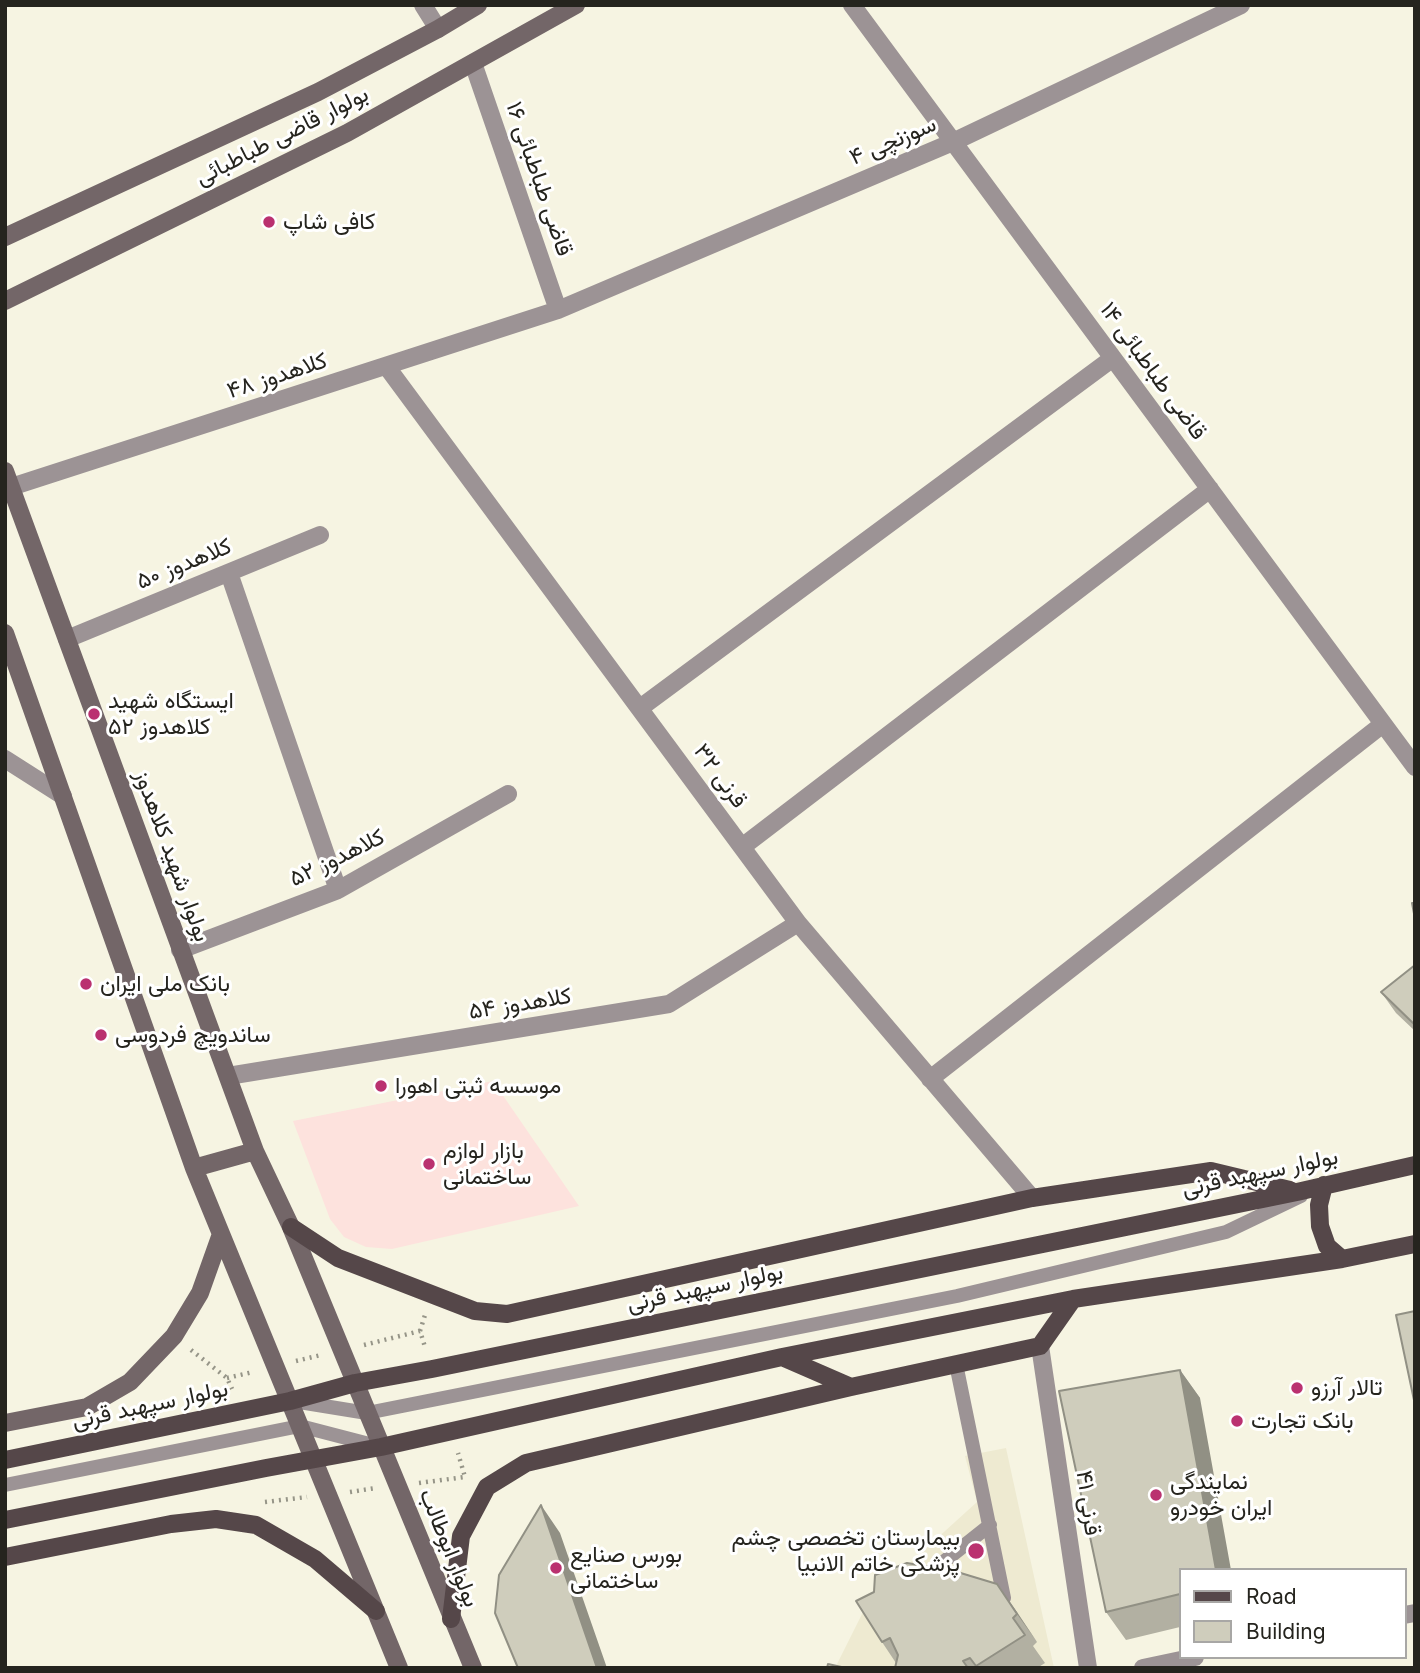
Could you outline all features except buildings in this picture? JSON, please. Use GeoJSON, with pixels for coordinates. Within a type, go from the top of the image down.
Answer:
{"type":"FeatureCollection","features":[{"type":"Feature","properties":{"kind":"main road","name":"بولوار قاضی طباطبائی"},"geometry":{"type":"LineString","coordinates":[[5,237],[318,92],[478,5]]}},
{"type":"Feature","properties":{"kind":"main road","name":"بولوار قاضی طباطبائی"},"geometry":{"type":"LineString","coordinates":[[5,301],[347,133],[576,5]]}},
{"type":"Feature","properties":{"kind":"main road","name":"بولوار شهید کلاهدوز"},"geometry":{"type":"LineString","coordinates":[[8,479],[255,1151],[291,1227],[381,1447]]}},
{"type":"Feature","properties":{"kind":"main road"},"geometry":{"type":"LineString","coordinates":[[5,633],[194,1168],[400,1668]]}},
{"type":"Feature","properties":{"kind":"main road"},"geometry":{"type":"LineString","coordinates":[[194,1168],[255,1151]]}},
{"type":"Feature","properties":{"kind":"main road","name":"بولوار سپهبد قرنی"},"geometry":{"type":"LineString","coordinates":[[5,1460],[290,1401],[355,1383],[1297,1192],[1415,1165]]}},
{"type":"Feature","properties":{"kind":"main road"},"geometry":{"type":"LineString","coordinates":[[291,1227],[338,1258],[475,1311],[507,1314],[1032,1198],[1211,1171],[1297,1192]]}},
{"type":"Feature","properties":{"kind":"main road"},"geometry":{"type":"LineString","coordinates":[[1324,1185],[1319,1205],[1320,1226],[1327,1246],[1342,1259]]}},
{"type":"Feature","properties":{"kind":"main road"},"geometry":{"type":"LineString","coordinates":[[5,1423],[88,1407],[130,1382],[174,1336],[200,1293],[221,1234]]}},
{"type":"Feature","properties":{"kind":"main road"},"geometry":{"type":"LineString","coordinates":[[5,1520],[381,1447],[782,1357],[1073,1299],[1342,1259],[1415,1244]]}},
{"type":"Feature","properties":{"kind":"main road"},"geometry":{"type":"LineString","coordinates":[[451,1619],[461,1536],[487,1488],[526,1463],[1040,1346],[1073,1299]]}},
{"type":"Feature","properties":{"kind":"main road"},"geometry":{"type":"LineString","coordinates":[[782,1357],[851,1387]]}},
{"type":"Feature","properties":{"kind":"main road","name":"بولوار ابوطالب"},"geometry":{"type":"LineString","coordinates":[[381,1447],[473,1668]]}},
{"type":"Feature","properties":{"kind":"main road"},"geometry":{"type":"LineString","coordinates":[[5,1557],[171,1524],[216,1519],[256,1525],[291,1545],[315,1559],[376,1611]]}},
{"type":"Feature","properties":{"kind":"street"},"geometry":{"type":"LineString","coordinates":[[423,5],[438,29]]}},
{"type":"Feature","properties":{"kind":"street","name":"قاضی طباطبائی ۱۴"},"geometry":{"type":"LineString","coordinates":[[852,5],[1415,767]]}},
{"type":"Feature","properties":{"kind":"street","name":"سوزنچی ۴"},"geometry":{"type":"LineString","coordinates":[[558,310],[953,142],[1241,5]]}},
{"type":"Feature","properties":{"kind":"street","name":"قاضی طباطبائی ۱۶"},"geometry":{"type":"LineString","coordinates":[[473,63],[558,310]]}},
{"type":"Feature","properties":{"kind":"street","name":"کلاهدوز ۴۸"},"geometry":{"type":"LineString","coordinates":[[8,479],[387,367],[558,310]]}},
{"type":"Feature","properties":{"kind":"street"},"geometry":{"type":"LineString","coordinates":[[640,708],[1113,358]]}},
{"type":"Feature","properties":{"kind":"street","name":"قرنی ۳۲"},"geometry":{"type":"LineString","coordinates":[[387,367],[798,923],[1032,1198]]}},
{"type":"Feature","properties":{"kind":"street"},"geometry":{"type":"LineString","coordinates":[[742,847],[1210,489]]}},
{"type":"Feature","properties":{"kind":"street","name":"کلاهدوز ۵۰"},"geometry":{"type":"LineString","coordinates":[[67,639],[320,535]]}},
{"type":"Feature","properties":{"kind":"street"},"geometry":{"type":"LineString","coordinates":[[229,573],[338,890]]}},
{"type":"Feature","properties":{"kind":"street"},"geometry":{"type":"LineString","coordinates":[[930,1079],[1383,724]]}},
{"type":"Feature","properties":{"kind":"street"},"geometry":{"type":"LineString","coordinates":[[5,759],[63,796]]}},
{"type":"Feature","properties":{"kind":"street","name":"کلاهدوز ۵۲"},"geometry":{"type":"LineString","coordinates":[[180,950],[338,890],[508,794]]}},
{"type":"Feature","properties":{"kind":"street","name":"کلاهدوز ۵۴"},"geometry":{"type":"LineString","coordinates":[[228,1076],[669,1004],[798,923]]}},
{"type":"Feature","properties":{"kind":"street","name":"قرنی ۴۱"},"geometry":{"type":"LineString","coordinates":[[1040,1346],[1088,1668]]}},
{"type":"Feature","properties":{"kind":"street"},"geometry":{"type":"LineString","coordinates":[[1143,1668],[1186,1659]]}},
{"type":"Feature","properties":{"kind":"lane"},"geometry":{"type":"LineString","coordinates":[[290,1401],[367,1413],[957,1296],[1226,1232],[1324,1185]]}},
{"type":"Feature","properties":{"kind":"lane"},"geometry":{"type":"LineString","coordinates":[[956,1364],[1004,1598]]}},
{"type":"Feature","properties":{"kind":"lane"},"geometry":{"type":"LineString","coordinates":[[5,1485],[300,1426],[381,1447]]}},
{"type":"Feature","properties":{"kind":"lane"},"geometry":{"type":"LineString","coordinates":[[909,1589],[990,1525]]}},
{"type":"Feature","properties":{"kind":"shaded area","name":"بازار لوازم ساختمانی"},"geometry":{"type":"Polygon","coordinates":[[[493,1081],[579,1206],[392,1249],[366,1247],[344,1237],[330,1219],[293,1121],[493,1081]]]}},
{"type":"Feature","properties":{"kind":"shaded area","name":"بیمارستان تخصصی چشم پزشکی خاتم الانبیا"},"geometry":{"type":"Polygon","coordinates":[[[1006,1448],[1054,1668],[835,1668],[869,1600],[977,1502],[965,1456],[1006,1448]]]}},
{"type":"Feature","properties":{"kind":"place","name":"کافی شاپ"},"geometry":{"type":"Point","coordinates":[269,222]}},
{"type":"Feature","properties":{"kind":"place","name":"ایستگاه شهید کلاهدوز ۵۲"},"geometry":{"type":"Point","coordinates":[94,714]}},
{"type":"Feature","properties":{"kind":"place","name":"بانک ملی ایران"},"geometry":{"type":"Point","coordinates":[86,984]}},
{"type":"Feature","properties":{"kind":"place","name":"ساندویچ فردوسی"},"geometry":{"type":"Point","coordinates":[101,1035]}},
{"type":"Feature","properties":{"kind":"place","name":"موسسه ثبتی اهورا"},"geometry":{"type":"Point","coordinates":[381,1086]}},
{"type":"Feature","properties":{"kind":"place","name":"بازار لوازم ساختمانی"},"geometry":{"type":"Point","coordinates":[429,1164]}},
{"type":"Feature","properties":{"kind":"place","name":"تالار آرزو"},"geometry":{"type":"Point","coordinates":[1297,1388]}},
{"type":"Feature","properties":{"kind":"place","name":"بانک تجارت"},"geometry":{"type":"Point","coordinates":[1237,1421]}},
{"type":"Feature","properties":{"kind":"place","name":"نمایندگی ایران خودرو"},"geometry":{"type":"Point","coordinates":[1156,1495]}},
{"type":"Feature","properties":{"kind":"place","name":"بیمارستان تخصصی چشم پزشکی خاتم الانبیا"},"geometry":{"type":"Point","coordinates":[976,1551]}},
{"type":"Feature","properties":{"kind":"place","name":"بورس صنایع ساختمانی"},"geometry":{"type":"Point","coordinates":[556,1568]}}]}
